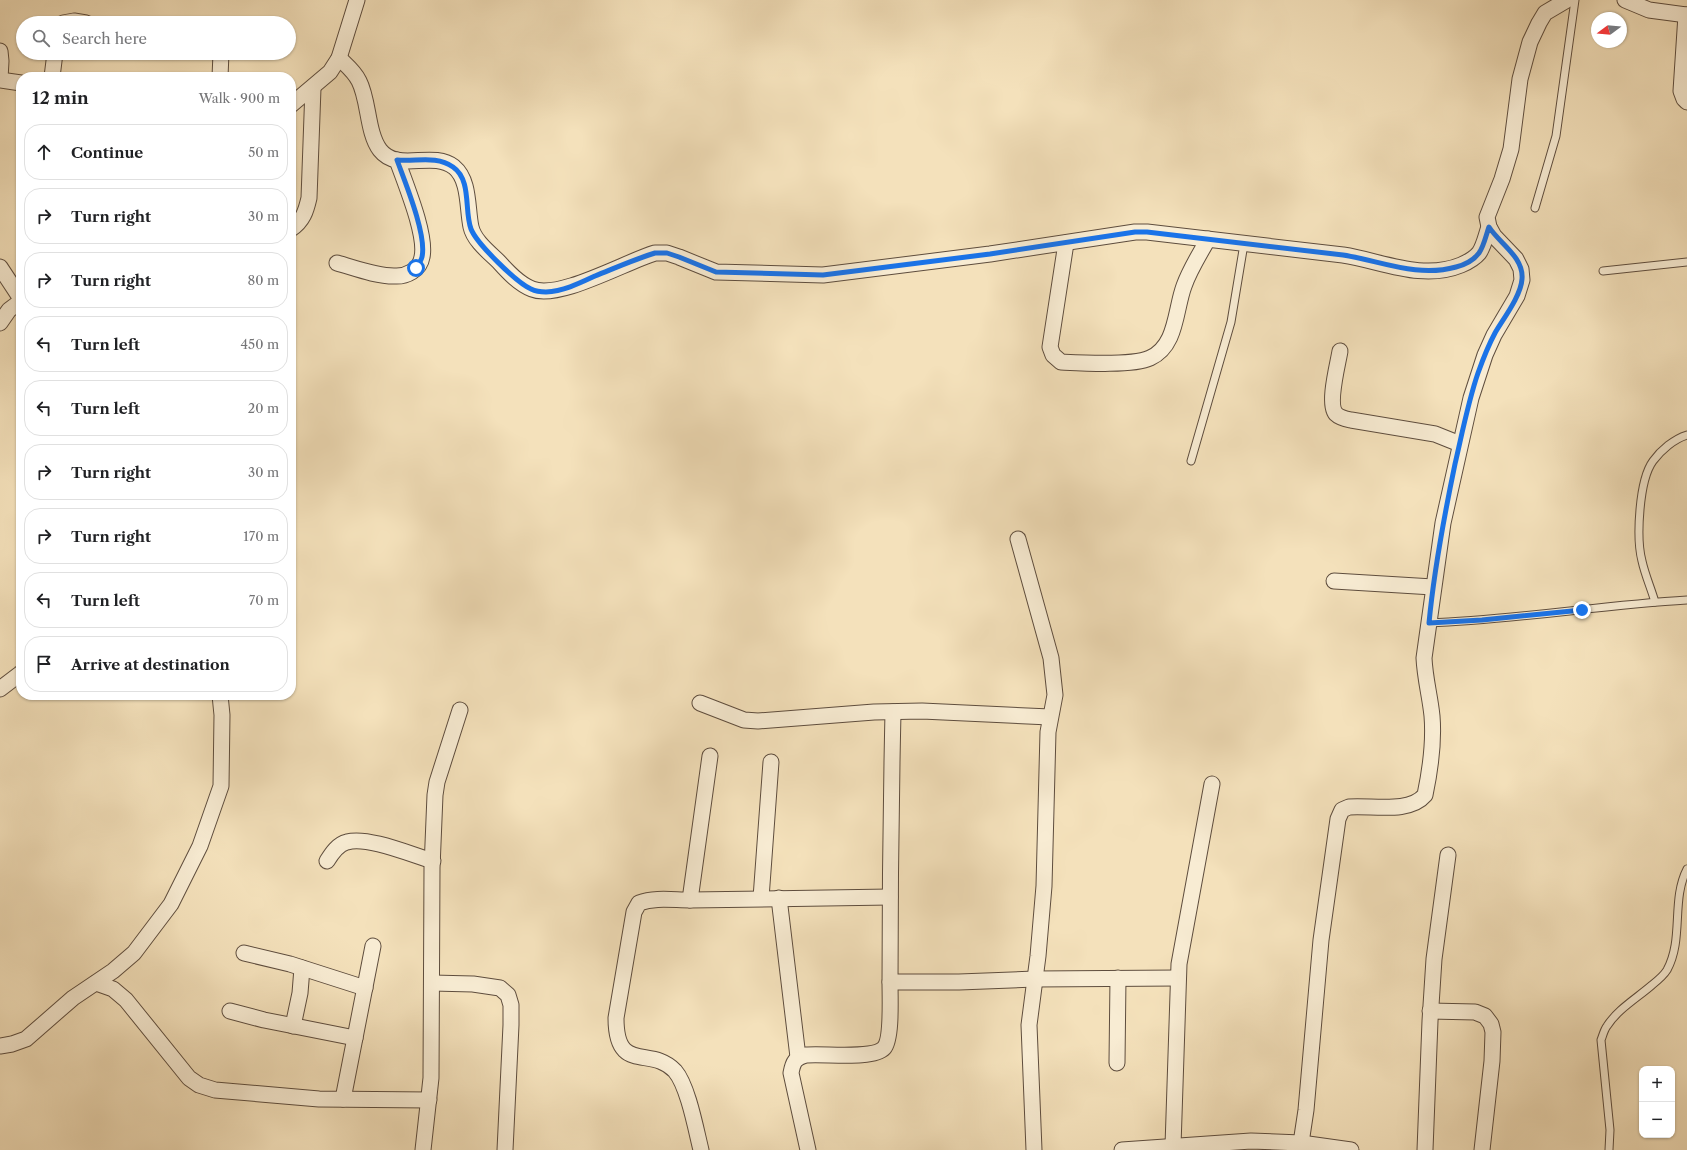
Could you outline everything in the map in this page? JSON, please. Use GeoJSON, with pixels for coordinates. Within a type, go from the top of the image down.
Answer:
{"type":"FeatureCollection","features":[{"type":"Feature","properties":{"kind":"street"},"geometry":{"type":"LineString","coordinates":[[296,101],[330,72],[339,58],[357,0]]}},
{"type":"Feature","properties":{"kind":"street"},"geometry":{"type":"LineString","coordinates":[[1301,1143],[1306,1110],[1321,940],[1338,819],[1342,810],[1349,807],[1410,805],[1420,801],[1425,795],[1432,730],[1432,715],[1425,676],[1424,658],[1443,522],[1471,398],[1483,361],[1494,335],[1517,296],[1522,280],[1521,269],[1516,259],[1494,236],[1489,227],[1487,217],[1502,179],[1511,149],[1520,79],[1530,42],[1545,14],[1568,0]]}},
{"type":"Feature","properties":{"kind":"street"},"geometry":{"type":"LineString","coordinates":[[1625,0],[1649,10],[1687,15],[1681,91],[1687,102]]}},
{"type":"Feature","properties":{"kind":"street"},"geometry":{"type":"LineString","coordinates":[[0,52],[2,62],[0,79],[16,82]]}},
{"type":"Feature","properties":{"kind":"street"},"geometry":{"type":"LineString","coordinates":[[339,58],[354,72],[359,80],[366,100],[374,136],[379,150],[387,156],[397,160],[435,159],[454,167],[460,174],[468,198],[471,229],[477,239],[500,264],[532,290],[546,292],[565,288],[655,253],[667,253],[716,272],[802,275],[840,273],[990,254],[1135,232],[1147,232],[1359,257],[1401,268],[1432,271],[1447,270],[1471,261],[1480,252],[1489,227]]}},
{"type":"Feature","properties":{"kind":"street"},"geometry":{"type":"LineString","coordinates":[[53,72],[54,60]]}},
{"type":"Feature","properties":{"kind":"street"},"geometry":{"type":"LineString","coordinates":[[221,72],[222,60]]}},
{"type":"Feature","properties":{"kind":"street"},"geometry":{"type":"LineString","coordinates":[[296,225],[306,212],[309,198],[313,88]]}},
{"type":"Feature","properties":{"kind":"street"},"geometry":{"type":"LineString","coordinates":[[337,263],[394,276],[406,275],[416,268],[422,258],[422,241],[416,215],[397,160]]}},
{"type":"Feature","properties":{"kind":"street"},"geometry":{"type":"LineString","coordinates":[[1066,243],[1050,347],[1053,355],[1061,362],[1136,362],[1150,358],[1160,352],[1168,339],[1175,326],[1184,286],[1192,267],[1208,239]]}},
{"type":"Feature","properties":{"kind":"street"},"geometry":{"type":"LineString","coordinates":[[0,267],[16,292]]}},
{"type":"Feature","properties":{"kind":"street"},"geometry":{"type":"LineString","coordinates":[[1,320],[16,304]]}},
{"type":"Feature","properties":{"kind":"street"},"geometry":{"type":"LineString","coordinates":[[1340,351],[1333,397],[1333,406],[1336,414],[1342,418],[1351,420],[1435,434],[1460,444]]}},
{"type":"Feature","properties":{"kind":"street"},"geometry":{"type":"LineString","coordinates":[[1018,539],[1050,658],[1055,695],[1048,732],[1044,886],[1036,978],[1029,1032],[1034,1150]]}},
{"type":"Feature","properties":{"kind":"street"},"geometry":{"type":"LineString","coordinates":[[1334,581],[1433,587]]}},
{"type":"Feature","properties":{"kind":"street"},"geometry":{"type":"LineString","coordinates":[[0,689],[16,677]]}},
{"type":"Feature","properties":{"kind":"street"},"geometry":{"type":"LineString","coordinates":[[0,1046],[26,1039],[73,998],[96,983],[134,953],[171,904],[200,846],[221,786],[222,722],[220,700]]}},
{"type":"Feature","properties":{"kind":"street"},"geometry":{"type":"LineString","coordinates":[[700,703],[744,720],[758,721],[874,712],[922,711],[1050,717]]}},
{"type":"Feature","properties":{"kind":"street"},"geometry":{"type":"LineString","coordinates":[[423,1150],[429,1100],[432,1037],[432,861],[435,795],[460,710]]}},
{"type":"Feature","properties":{"kind":"street"},"geometry":{"type":"LineString","coordinates":[[808,1150],[791,1073],[793,1063],[798,1057],[820,1054],[866,1055],[877,1053],[884,1048],[888,1040],[893,712]]}},
{"type":"Feature","properties":{"kind":"street"},"geometry":{"type":"LineString","coordinates":[[690,900],[710,756]]}},
{"type":"Feature","properties":{"kind":"street"},"geometry":{"type":"LineString","coordinates":[[760,898],[771,762]]}},
{"type":"Feature","properties":{"kind":"street"},"geometry":{"type":"LineString","coordinates":[[1173,1146],[1178,978],[1183,940],[1212,784]]}},
{"type":"Feature","properties":{"kind":"street"},"geometry":{"type":"LineString","coordinates":[[327,860],[340,846],[346,842],[358,840],[374,843],[432,861]]}},
{"type":"Feature","properties":{"kind":"street"},"geometry":{"type":"LineString","coordinates":[[1426,1150],[1430,1011],[1434,959],[1448,855]]}},
{"type":"Feature","properties":{"kind":"street"},"geometry":{"type":"LineString","coordinates":[[702,1150],[684,1087],[675,1072],[666,1064],[656,1060],[639,1058],[626,1052],[620,1043],[616,1030],[616,1018],[634,912],[639,903],[648,900],[661,899],[690,900],[890,896]]}},
{"type":"Feature","properties":{"kind":"street"},"geometry":{"type":"LineString","coordinates":[[779,898],[798,1057]]}},
{"type":"Feature","properties":{"kind":"street"},"geometry":{"type":"LineString","coordinates":[[343,1100],[373,946]]}},
{"type":"Feature","properties":{"kind":"street"},"geometry":{"type":"LineString","coordinates":[[244,953],[302,968],[366,988]]}},
{"type":"Feature","properties":{"kind":"street"},"geometry":{"type":"LineString","coordinates":[[293,1026],[300,993],[302,968]]}},
{"type":"Feature","properties":{"kind":"street"},"geometry":{"type":"LineString","coordinates":[[890,982],[959,982],[1036,978],[1178,978]]}},
{"type":"Feature","properties":{"kind":"street"},"geometry":{"type":"LineString","coordinates":[[1116,1063],[1118,978]]}},
{"type":"Feature","properties":{"kind":"street"},"geometry":{"type":"LineString","coordinates":[[96,983],[113,989],[126,1000],[189,1078],[198,1086],[215,1090],[319,1099],[429,1100]]}},
{"type":"Feature","properties":{"kind":"street"},"geometry":{"type":"LineString","coordinates":[[432,983],[490,985],[500,988],[508,995],[511,1005],[511,1025],[506,1150]]}},
{"type":"Feature","properties":{"kind":"street"},"geometry":{"type":"LineString","coordinates":[[230,1011],[293,1026],[354,1038]]}},
{"type":"Feature","properties":{"kind":"street"},"geometry":{"type":"LineString","coordinates":[[1430,1011],[1474,1012],[1485,1016],[1491,1024],[1493,1032],[1492,1061],[1482,1150]]}},
{"type":"Feature","properties":{"kind":"street"},"geometry":{"type":"LineString","coordinates":[[1122,1150],[1251,1141],[1301,1143],[1351,1150]]}},
{"type":"Feature","properties":{"kind":"lane"},"geometry":{"type":"LineString","coordinates":[[1535,208],[1556,136],[1575,0]]}},
{"type":"Feature","properties":{"kind":"lane"},"geometry":{"type":"LineString","coordinates":[[1191,461],[1231,322],[1244,244]]}},
{"type":"Feature","properties":{"kind":"lane"},"geometry":{"type":"LineString","coordinates":[[1603,271],[1687,262]]}},
{"type":"Feature","properties":{"kind":"lane"},"geometry":{"type":"LineString","coordinates":[[1655,602],[1641,560],[1639,525],[1644,486],[1652,461],[1666,448],[1687,435]]}},
{"type":"Feature","properties":{"kind":"lane"},"geometry":{"type":"LineString","coordinates":[[1429,623],[1482,620],[1687,600]]}},
{"type":"Feature","properties":{"kind":"lane"},"geometry":{"type":"LineString","coordinates":[[1609,1150],[1610,1130],[1601,1040],[1606,1027],[1615,1016],[1666,971],[1672,957],[1678,923],[1679,898],[1682,878],[1687,869]]}},
{"type":"Feature","properties":{"kind":"route"},"geometry":{"type":"LineString","coordinates":[[416,268],[422,258],[422,241],[416,215],[397,160],[408,161],[435,159],[454,167],[460,174],[468,198],[471,229],[477,239],[500,264],[524,285],[532,290],[546,292],[580,283],[594,276],[655,253],[667,253],[702,268],[716,272],[823,275],[990,254],[1135,232],[1147,232],[1359,257],[1414,270],[1447,270],[1471,261],[1480,252],[1489,227],[1494,236],[1516,259],[1521,269],[1522,280],[1517,296],[1494,335],[1485,355],[1471,398],[1443,522],[1429,623],[1482,620],[1582,610]]}}]}
